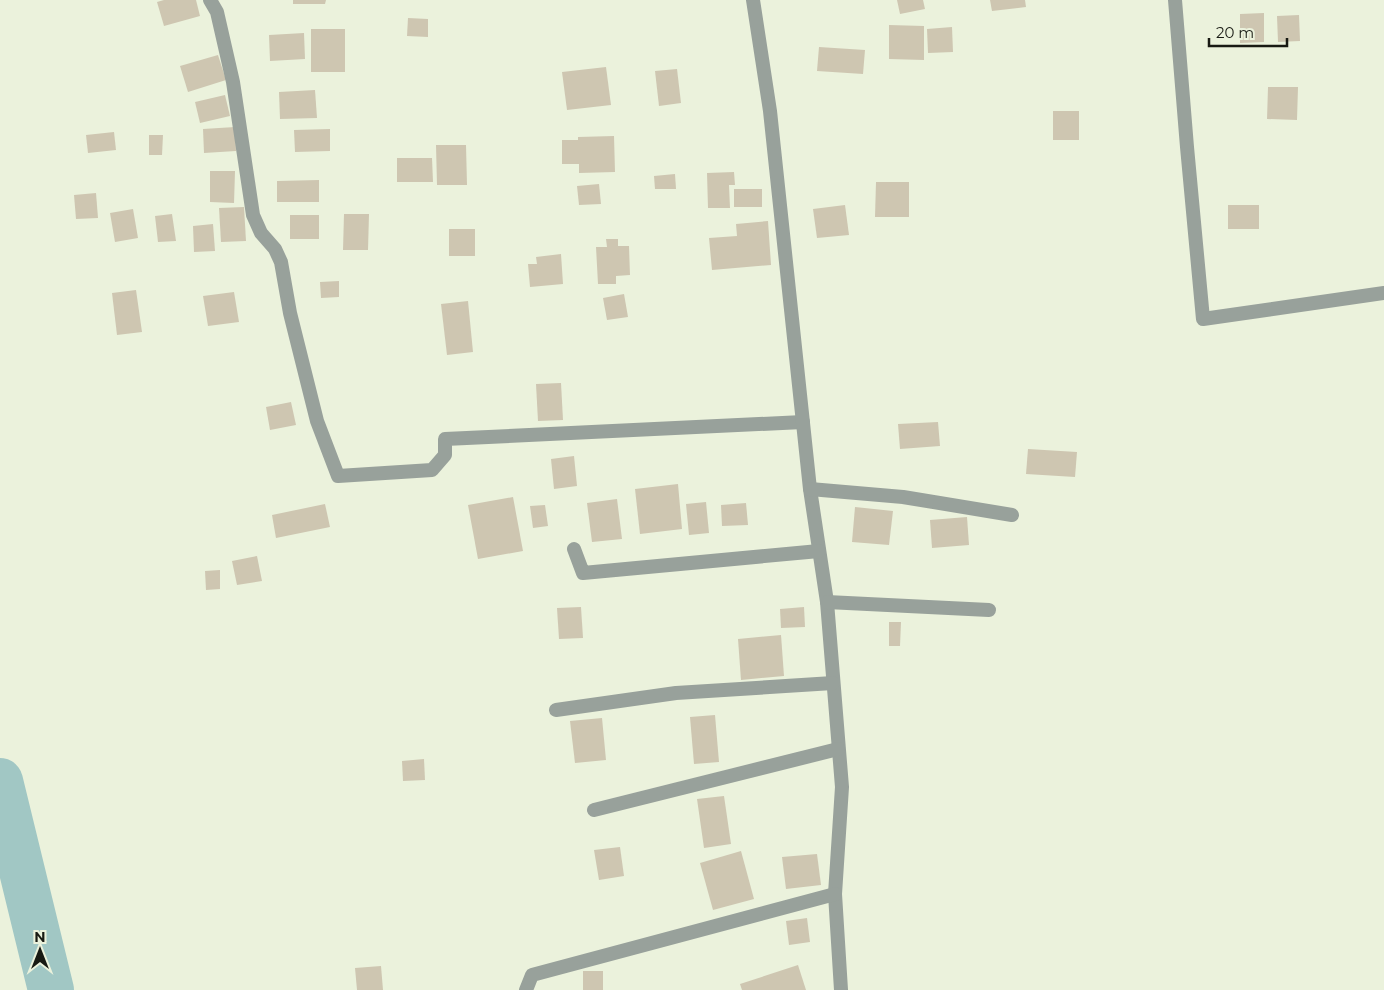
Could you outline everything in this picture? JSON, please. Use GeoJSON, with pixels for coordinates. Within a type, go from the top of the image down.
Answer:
{"type":"FeatureCollection","features":[{"type":"Feature","properties":{"kind":"street"},"geometry":{"type":"LineString","coordinates":[[210,0],[217,12],[233,82],[253,215],[261,233],[275,249],[281,262],[290,313],[317,422],[338,476],[432,470],[445,455],[445,439],[803,422]]}},
{"type":"Feature","properties":{"kind":"street"},"geometry":{"type":"LineString","coordinates":[[753,0],[770,111],[810,490],[827,602],[842,787],[835,894],[841,990]]}},
{"type":"Feature","properties":{"kind":"street"},"geometry":{"type":"LineString","coordinates":[[1175,0],[1186,147],[1203,319],[1384,294]]}},
{"type":"Feature","properties":{"kind":"street"},"geometry":{"type":"LineString","coordinates":[[810,490],[903,497],[1012,515]]}},
{"type":"Feature","properties":{"kind":"street"},"geometry":{"type":"LineString","coordinates":[[574,549],[583,573],[819,551]]}},
{"type":"Feature","properties":{"kind":"street"},"geometry":{"type":"LineString","coordinates":[[827,602],[989,610]]}},
{"type":"Feature","properties":{"kind":"street"},"geometry":{"type":"LineString","coordinates":[[556,710],[676,694],[833,683]]}},
{"type":"Feature","properties":{"kind":"street"},"geometry":{"type":"LineString","coordinates":[[594,810],[838,749]]}},
{"type":"Feature","properties":{"kind":"street"},"geometry":{"type":"LineString","coordinates":[[526,990],[532,975],[835,894]]}},
{"type":"Feature","properties":{"kind":"building"},"geometry":{"type":"Polygon","coordinates":[[[164,0],[196,0],[200,16],[164,26],[157,2],[164,0]]]}},
{"type":"Feature","properties":{"kind":"building"},"geometry":{"type":"Polygon","coordinates":[[[293,0],[326,0],[325,4],[293,4],[293,0]]]}},
{"type":"Feature","properties":{"kind":"building"},"geometry":{"type":"Polygon","coordinates":[[[897,0],[923,0],[925,9],[900,14],[897,0]]]}},
{"type":"Feature","properties":{"kind":"building"},"geometry":{"type":"Polygon","coordinates":[[[990,0],[1025,0],[1026,7],[992,11],[990,0]]]}},
{"type":"Feature","properties":{"kind":"building"},"geometry":{"type":"Polygon","coordinates":[[[1264,13],[1264,42],[1240,43],[1240,14],[1264,13]]]}},
{"type":"Feature","properties":{"kind":"building"},"geometry":{"type":"Polygon","coordinates":[[[1299,15],[1300,41],[1278,42],[1277,16],[1299,15]]]}},
{"type":"Feature","properties":{"kind":"building"},"geometry":{"type":"Polygon","coordinates":[[[408,18],[428,19],[428,37],[407,36],[408,18]]]}},
{"type":"Feature","properties":{"kind":"building"},"geometry":{"type":"Polygon","coordinates":[[[889,25],[924,26],[924,60],[889,59],[889,25]]]}},
{"type":"Feature","properties":{"kind":"building"},"geometry":{"type":"Polygon","coordinates":[[[952,27],[953,52],[928,53],[927,29],[952,27]]]}},
{"type":"Feature","properties":{"kind":"building"},"geometry":{"type":"Polygon","coordinates":[[[311,29],[345,29],[345,72],[311,72],[311,29]]]}},
{"type":"Feature","properties":{"kind":"building"},"geometry":{"type":"Polygon","coordinates":[[[304,33],[305,59],[270,61],[269,35],[304,33]]]}},
{"type":"Feature","properties":{"kind":"building"},"geometry":{"type":"Polygon","coordinates":[[[819,47],[865,50],[863,74],[817,71],[819,47]]]}},
{"type":"Feature","properties":{"kind":"building"},"geometry":{"type":"Polygon","coordinates":[[[218,55],[226,80],[188,92],[180,66],[218,55]]]}},
{"type":"Feature","properties":{"kind":"building"},"geometry":{"type":"Polygon","coordinates":[[[606,67],[611,105],[567,110],[562,72],[606,67]]]}},
{"type":"Feature","properties":{"kind":"building"},"geometry":{"type":"Polygon","coordinates":[[[677,69],[681,103],[659,106],[655,71],[677,69]]]}},
{"type":"Feature","properties":{"kind":"building"},"geometry":{"type":"Polygon","coordinates":[[[1268,87],[1298,87],[1297,120],[1267,119],[1268,87]]]}},
{"type":"Feature","properties":{"kind":"building"},"geometry":{"type":"Polygon","coordinates":[[[315,90],[317,118],[280,119],[279,92],[315,90]]]}},
{"type":"Feature","properties":{"kind":"building"},"geometry":{"type":"Polygon","coordinates":[[[225,95],[230,116],[200,123],[195,102],[225,95]]]}},
{"type":"Feature","properties":{"kind":"building"},"geometry":{"type":"Polygon","coordinates":[[[1053,111],[1079,111],[1079,140],[1053,140],[1053,111]]]}},
{"type":"Feature","properties":{"kind":"building"},"geometry":{"type":"Polygon","coordinates":[[[235,127],[236,151],[204,153],[203,129],[235,127]]]}},
{"type":"Feature","properties":{"kind":"building"},"geometry":{"type":"Polygon","coordinates":[[[330,129],[330,151],[295,152],[294,130],[330,129]]]}},
{"type":"Feature","properties":{"kind":"building"},"geometry":{"type":"Polygon","coordinates":[[[114,132],[116,150],[88,153],[86,135],[114,132]]]}},
{"type":"Feature","properties":{"kind":"building"},"geometry":{"type":"Polygon","coordinates":[[[149,135],[163,135],[162,155],[149,155],[149,135]]]}},
{"type":"Feature","properties":{"kind":"building"},"geometry":{"type":"Polygon","coordinates":[[[614,136],[615,172],[579,173],[579,164],[562,164],[562,140],[578,140],[578,137],[614,136]]]}},
{"type":"Feature","properties":{"kind":"building"},"geometry":{"type":"Polygon","coordinates":[[[436,145],[466,145],[467,185],[437,185],[436,145]]]}},
{"type":"Feature","properties":{"kind":"building"},"geometry":{"type":"Polygon","coordinates":[[[397,158],[432,158],[433,182],[397,182],[397,158]]]}},
{"type":"Feature","properties":{"kind":"building"},"geometry":{"type":"Polygon","coordinates":[[[210,171],[235,171],[234,203],[210,202],[210,171]]]}},
{"type":"Feature","properties":{"kind":"building"},"geometry":{"type":"Polygon","coordinates":[[[734,172],[735,185],[729,185],[730,208],[708,208],[707,173],[734,172]]]}},
{"type":"Feature","properties":{"kind":"building"},"geometry":{"type":"Polygon","coordinates":[[[675,174],[676,189],[655,189],[654,176],[675,174]]]}},
{"type":"Feature","properties":{"kind":"building"},"geometry":{"type":"Polygon","coordinates":[[[319,180],[319,202],[277,202],[277,181],[319,180]]]}},
{"type":"Feature","properties":{"kind":"building"},"geometry":{"type":"Polygon","coordinates":[[[876,182],[909,182],[909,217],[875,217],[876,182]]]}},
{"type":"Feature","properties":{"kind":"building"},"geometry":{"type":"Polygon","coordinates":[[[599,184],[601,204],[579,205],[577,186],[599,184]]]}},
{"type":"Feature","properties":{"kind":"building"},"geometry":{"type":"Polygon","coordinates":[[[734,189],[762,189],[762,207],[734,207],[734,189]]]}},
{"type":"Feature","properties":{"kind":"building"},"geometry":{"type":"Polygon","coordinates":[[[96,193],[98,218],[76,219],[74,195],[96,193]]]}},
{"type":"Feature","properties":{"kind":"building"},"geometry":{"type":"Polygon","coordinates":[[[845,205],[849,235],[817,238],[813,209],[845,205]]]}},
{"type":"Feature","properties":{"kind":"building"},"geometry":{"type":"Polygon","coordinates":[[[1228,205],[1259,205],[1259,229],[1228,229],[1228,205]]]}},
{"type":"Feature","properties":{"kind":"building"},"geometry":{"type":"Polygon","coordinates":[[[244,207],[246,241],[221,242],[219,208],[244,207]]]}},
{"type":"Feature","properties":{"kind":"building"},"geometry":{"type":"Polygon","coordinates":[[[133,209],[138,238],[115,242],[110,213],[133,209]]]}},
{"type":"Feature","properties":{"kind":"building"},"geometry":{"type":"Polygon","coordinates":[[[172,214],[176,241],[158,242],[155,216],[172,214]]]}},
{"type":"Feature","properties":{"kind":"building"},"geometry":{"type":"Polygon","coordinates":[[[344,214],[369,214],[368,250],[343,250],[344,214]]]}},
{"type":"Feature","properties":{"kind":"building"},"geometry":{"type":"Polygon","coordinates":[[[290,215],[319,215],[319,239],[290,239],[290,215]]]}},
{"type":"Feature","properties":{"kind":"building"},"geometry":{"type":"Polygon","coordinates":[[[768,221],[771,265],[712,270],[709,238],[737,236],[736,224],[768,221]]]}},
{"type":"Feature","properties":{"kind":"building"},"geometry":{"type":"Polygon","coordinates":[[[213,224],[215,251],[194,252],[193,226],[213,224]]]}},
{"type":"Feature","properties":{"kind":"building"},"geometry":{"type":"Polygon","coordinates":[[[449,229],[475,229],[475,256],[449,256],[449,229]]]}},
{"type":"Feature","properties":{"kind":"building"},"geometry":{"type":"Polygon","coordinates":[[[606,239],[618,239],[618,246],[629,246],[630,275],[616,276],[616,284],[598,284],[596,247],[607,247],[606,239]]]}},
{"type":"Feature","properties":{"kind":"building"},"geometry":{"type":"Polygon","coordinates":[[[561,254],[563,284],[530,287],[528,264],[537,264],[536,257],[561,254]]]}},
{"type":"Feature","properties":{"kind":"building"},"geometry":{"type":"Polygon","coordinates":[[[339,281],[339,297],[321,298],[320,282],[339,281]]]}},
{"type":"Feature","properties":{"kind":"building"},"geometry":{"type":"Polygon","coordinates":[[[136,290],[142,332],[117,335],[112,293],[136,290]]]}},
{"type":"Feature","properties":{"kind":"building"},"geometry":{"type":"Polygon","coordinates":[[[234,292],[239,322],[208,326],[203,296],[234,292]]]}},
{"type":"Feature","properties":{"kind":"building"},"geometry":{"type":"Polygon","coordinates":[[[624,294],[628,317],[607,320],[603,298],[624,294]]]}},
{"type":"Feature","properties":{"kind":"building"},"geometry":{"type":"Polygon","coordinates":[[[468,301],[473,352],[447,355],[441,304],[468,301]]]}},
{"type":"Feature","properties":{"kind":"building"},"geometry":{"type":"Polygon","coordinates":[[[561,383],[563,420],[538,421],[536,384],[561,383]]]}},
{"type":"Feature","properties":{"kind":"building"},"geometry":{"type":"Polygon","coordinates":[[[291,402],[296,425],[270,430],[266,407],[291,402]]]}},
{"type":"Feature","properties":{"kind":"building"},"geometry":{"type":"Polygon","coordinates":[[[938,422],[940,446],[900,449],[898,424],[938,422]]]}},
{"type":"Feature","properties":{"kind":"building"},"geometry":{"type":"Polygon","coordinates":[[[1028,449],[1077,452],[1075,477],[1026,474],[1028,449]]]}},
{"type":"Feature","properties":{"kind":"building"},"geometry":{"type":"Polygon","coordinates":[[[574,456],[577,486],[554,489],[551,459],[574,456]]]}},
{"type":"Feature","properties":{"kind":"building"},"geometry":{"type":"Polygon","coordinates":[[[678,484],[682,529],[640,534],[635,489],[678,484]]]}},
{"type":"Feature","properties":{"kind":"building"},"geometry":{"type":"Polygon","coordinates":[[[513,497],[523,551],[478,559],[468,505],[513,497]]]}},
{"type":"Feature","properties":{"kind":"building"},"geometry":{"type":"Polygon","coordinates":[[[617,499],[622,539],[592,542],[587,503],[617,499]]]}},
{"type":"Feature","properties":{"kind":"building"},"geometry":{"type":"Polygon","coordinates":[[[706,502],[709,533],[689,535],[686,504],[706,502]]]}},
{"type":"Feature","properties":{"kind":"building"},"geometry":{"type":"Polygon","coordinates":[[[746,503],[748,525],[722,526],[721,505],[746,503]]]}},
{"type":"Feature","properties":{"kind":"building"},"geometry":{"type":"Polygon","coordinates":[[[325,504],[330,527],[276,538],[272,515],[325,504]]]}},
{"type":"Feature","properties":{"kind":"building"},"geometry":{"type":"Polygon","coordinates":[[[545,505],[548,526],[533,528],[530,506],[545,505]]]}},
{"type":"Feature","properties":{"kind":"building"},"geometry":{"type":"Polygon","coordinates":[[[855,507],[893,511],[889,545],[852,542],[855,507]]]}},
{"type":"Feature","properties":{"kind":"building"},"geometry":{"type":"Polygon","coordinates":[[[967,517],[969,545],[932,548],[930,520],[967,517]]]}},
{"type":"Feature","properties":{"kind":"building"},"geometry":{"type":"Polygon","coordinates":[[[257,556],[262,581],[237,585],[232,561],[257,556]]]}},
{"type":"Feature","properties":{"kind":"building"},"geometry":{"type":"Polygon","coordinates":[[[220,570],[220,589],[206,590],[205,571],[220,570]]]}},
{"type":"Feature","properties":{"kind":"building"},"geometry":{"type":"Polygon","coordinates":[[[581,607],[583,638],[559,639],[557,608],[581,607]]]}},
{"type":"Feature","properties":{"kind":"building"},"geometry":{"type":"Polygon","coordinates":[[[804,607],[805,627],[781,628],[780,609],[804,607]]]}},
{"type":"Feature","properties":{"kind":"building"},"geometry":{"type":"Polygon","coordinates":[[[889,622],[901,622],[900,646],[889,646],[889,622]]]}},
{"type":"Feature","properties":{"kind":"building"},"geometry":{"type":"Polygon","coordinates":[[[781,635],[784,676],[741,680],[738,639],[781,635]]]}},
{"type":"Feature","properties":{"kind":"building"},"geometry":{"type":"Polygon","coordinates":[[[715,715],[719,762],[694,764],[690,717],[715,715]]]}},
{"type":"Feature","properties":{"kind":"building"},"geometry":{"type":"Polygon","coordinates":[[[602,718],[606,760],[575,763],[570,721],[602,718]]]}},
{"type":"Feature","properties":{"kind":"building"},"geometry":{"type":"Polygon","coordinates":[[[424,759],[425,780],[403,781],[402,761],[424,759]]]}},
{"type":"Feature","properties":{"kind":"building"},"geometry":{"type":"Polygon","coordinates":[[[724,796],[731,844],[704,848],[697,799],[724,796]]]}},
{"type":"Feature","properties":{"kind":"building"},"geometry":{"type":"Polygon","coordinates":[[[620,847],[624,876],[599,880],[594,850],[620,847]]]}},
{"type":"Feature","properties":{"kind":"building"},"geometry":{"type":"Polygon","coordinates":[[[741,851],[754,899],[713,910],[700,863],[741,851]]]}},
{"type":"Feature","properties":{"kind":"building"},"geometry":{"type":"Polygon","coordinates":[[[817,854],[821,885],[786,889],[782,857],[817,854]]]}},
{"type":"Feature","properties":{"kind":"building"},"geometry":{"type":"Polygon","coordinates":[[[807,918],[810,942],[789,945],[786,921],[807,918]]]}},
{"type":"Feature","properties":{"kind":"building"},"geometry":{"type":"Polygon","coordinates":[[[798,965],[806,990],[742,990],[740,984],[798,965]]]}},
{"type":"Feature","properties":{"kind":"building"},"geometry":{"type":"Polygon","coordinates":[[[381,966],[383,990],[357,990],[355,968],[381,966]]]}},
{"type":"Feature","properties":{"kind":"building"},"geometry":{"type":"Polygon","coordinates":[[[583,971],[603,971],[603,990],[583,990],[583,971]]]}},
{"type":"Feature","properties":{"kind":"waterway"},"geometry":{"type":"LineString","coordinates":[[0,781],[51,990]]}}]}
